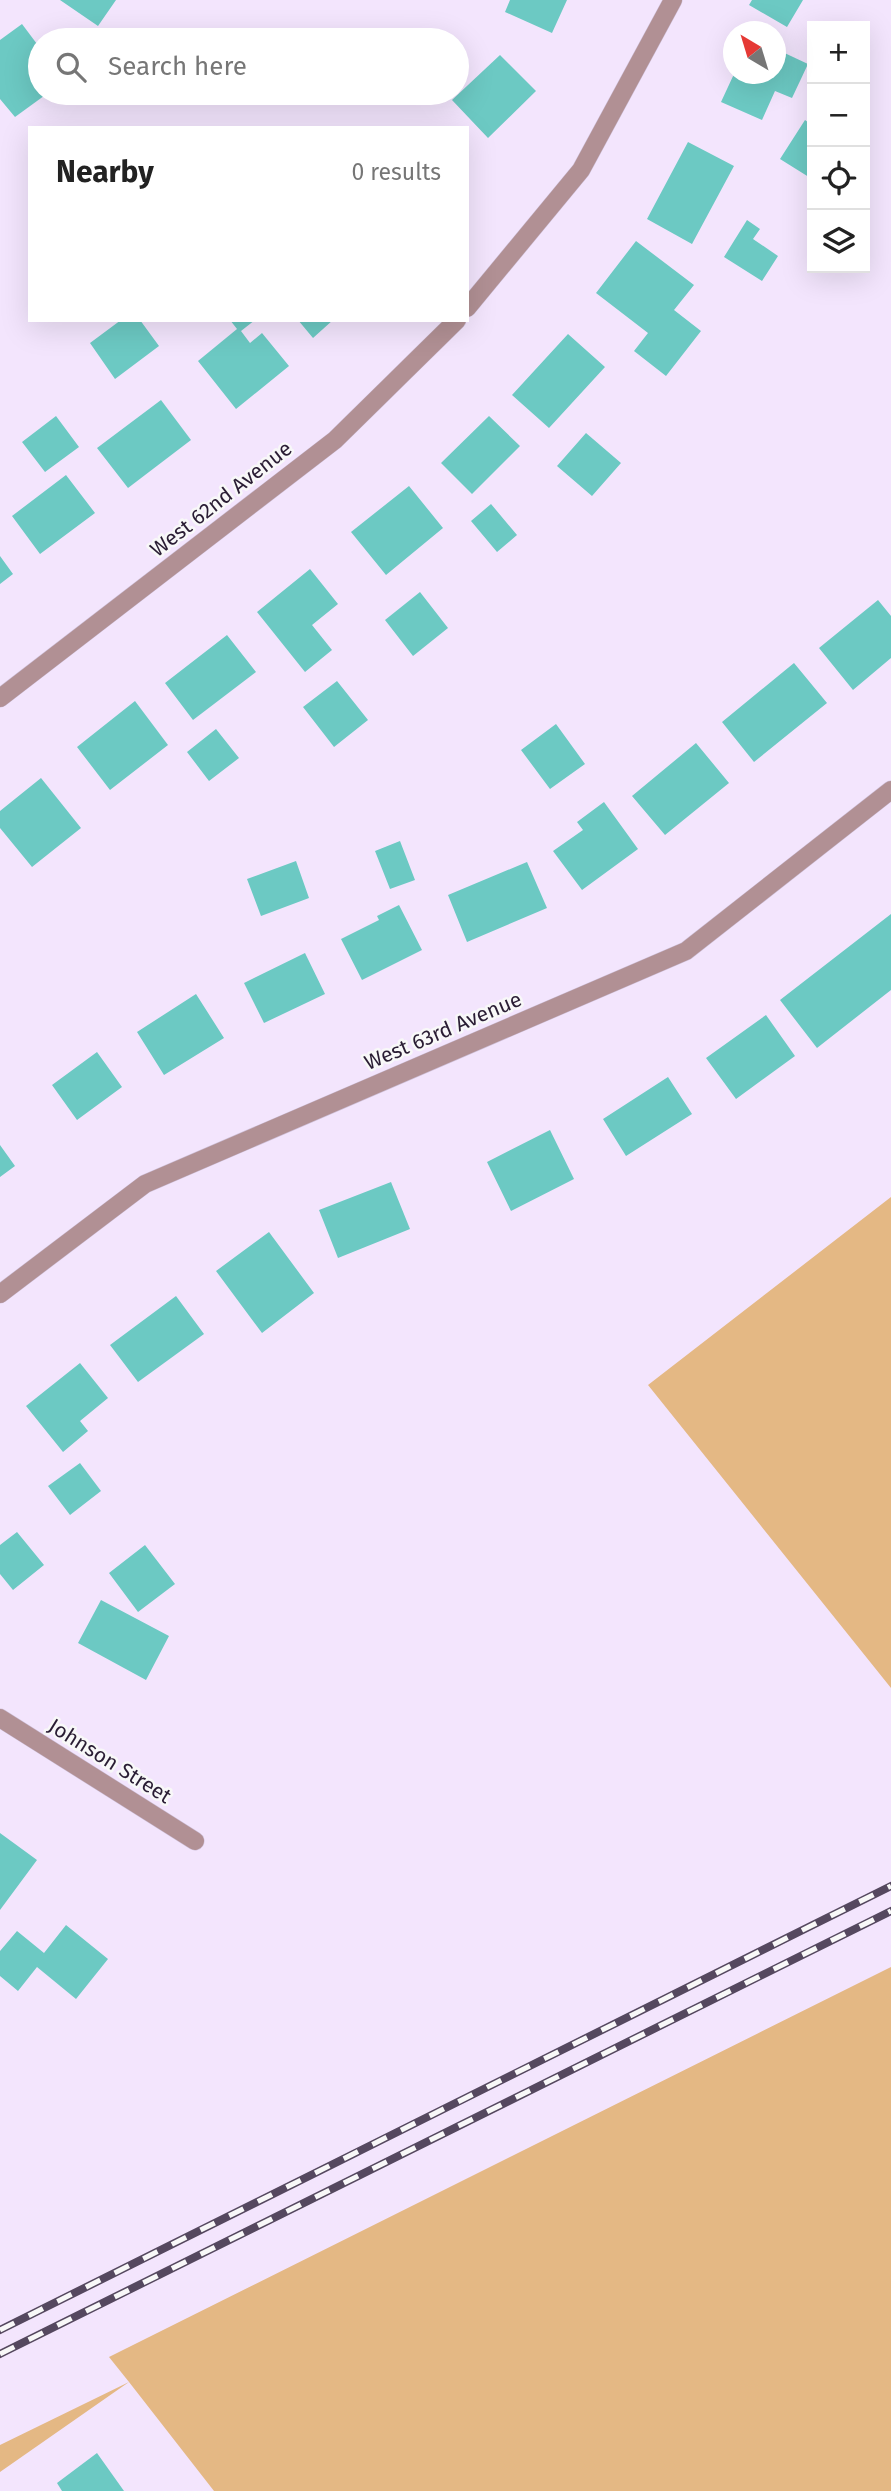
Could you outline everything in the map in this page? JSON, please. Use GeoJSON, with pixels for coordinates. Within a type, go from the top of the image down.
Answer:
{"type":"FeatureCollection","features":[{"type":"Feature","properties":{"kind":"street"},"geometry":{"type":"LineString","coordinates":[[469,306],[582,170],[673,0]]}},
{"type":"Feature","properties":{"kind":"street","name":"West 62nd Avenue"},"geometry":{"type":"LineString","coordinates":[[0,698],[335,440],[455,322]]}},
{"type":"Feature","properties":{"kind":"street","name":"West 63rd Avenue"},"geometry":{"type":"LineString","coordinates":[[0,1294],[145,1184],[686,951],[891,790]]}},
{"type":"Feature","properties":{"kind":"street","name":"Johnson Street"},"geometry":{"type":"LineString","coordinates":[[0,1718],[195,1841]]}},
{"type":"Feature","properties":{"kind":"shaded area"},"geometry":{"type":"Polygon","coordinates":[[[891,1197],[891,1688],[648,1385],[891,1197]]]}},
{"type":"Feature","properties":{"kind":"shaded area"},"geometry":{"type":"Polygon","coordinates":[[[891,1967],[891,2491],[214,2491],[109,2357],[891,1967]]]}},
{"type":"Feature","properties":{"kind":"shaded area"},"geometry":{"type":"Polygon","coordinates":[[[129,2382],[0,2472],[0,2445],[129,2382]]]}},
{"type":"Feature","properties":{"kind":"building"},"geometry":{"type":"Polygon","coordinates":[[[60,0],[116,0],[98,26],[60,0]]]}},
{"type":"Feature","properties":{"kind":"building"},"geometry":{"type":"Polygon","coordinates":[[[510,0],[567,0],[552,33],[505,12],[510,0]]]}},
{"type":"Feature","properties":{"kind":"building"},"geometry":{"type":"Polygon","coordinates":[[[752,0],[803,0],[787,27],[786,21],[777,21],[749,5],[752,0]]]}},
{"type":"Feature","properties":{"kind":"building"},"geometry":{"type":"Polygon","coordinates":[[[22,24],[28,32],[28,105],[32,105],[15,117],[0,99],[0,40],[22,24]]]}},
{"type":"Feature","properties":{"kind":"building"},"geometry":{"type":"Polygon","coordinates":[[[786,54],[807,64],[792,98],[775,91],[762,120],[721,102],[729,84],[786,84],[786,54]]]}},
{"type":"Feature","properties":{"kind":"building"},"geometry":{"type":"Polygon","coordinates":[[[500,55],[536,91],[488,138],[457,105],[469,105],[469,84],[500,55]]]}},
{"type":"Feature","properties":{"kind":"building"},"geometry":{"type":"Polygon","coordinates":[[[805,120],[807,176],[780,159],[805,120]]]}},
{"type":"Feature","properties":{"kind":"building"},"geometry":{"type":"Polygon","coordinates":[[[688,142],[734,166],[692,244],[647,219],[688,142]]]}},
{"type":"Feature","properties":{"kind":"building"},"geometry":{"type":"Polygon","coordinates":[[[747,220],[760,229],[753,239],[778,256],[762,281],[724,257],[747,220]]]}},
{"type":"Feature","properties":{"kind":"building"},"geometry":{"type":"Polygon","coordinates":[[[636,241],[694,285],[674,310],[701,331],[666,376],[634,351],[648,333],[596,293],[636,241]]]}},
{"type":"Feature","properties":{"kind":"building"},"geometry":{"type":"Polygon","coordinates":[[[118,322],[141,322],[159,346],[115,379],[90,343],[118,322]]]}},
{"type":"Feature","properties":{"kind":"building"},"geometry":{"type":"Polygon","coordinates":[[[232,322],[252,322],[241,331],[250,343],[262,333],[289,366],[236,409],[198,361],[237,329],[232,322]]]}},
{"type":"Feature","properties":{"kind":"building"},"geometry":{"type":"Polygon","coordinates":[[[300,322],[331,322],[313,338],[300,322]]]}},
{"type":"Feature","properties":{"kind":"building"},"geometry":{"type":"Polygon","coordinates":[[[568,334],[605,367],[549,428],[512,395],[568,334]]]}},
{"type":"Feature","properties":{"kind":"building"},"geometry":{"type":"Polygon","coordinates":[[[161,400],[191,440],[128,488],[97,448],[161,400]]]}},
{"type":"Feature","properties":{"kind":"building"},"geometry":{"type":"Polygon","coordinates":[[[56,416],[79,447],[45,472],[22,442],[56,416]]]}},
{"type":"Feature","properties":{"kind":"building"},"geometry":{"type":"Polygon","coordinates":[[[489,416],[520,446],[472,494],[441,463],[489,416]]]}},
{"type":"Feature","properties":{"kind":"building"},"geometry":{"type":"Polygon","coordinates":[[[586,433],[621,463],[592,496],[557,466],[586,433]]]}},
{"type":"Feature","properties":{"kind":"building"},"geometry":{"type":"Polygon","coordinates":[[[66,475],[95,513],[40,554],[12,516],[66,475]]]}},
{"type":"Feature","properties":{"kind":"building"},"geometry":{"type":"Polygon","coordinates":[[[409,486],[443,528],[386,575],[351,532],[409,486]]]}},
{"type":"Feature","properties":{"kind":"building"},"geometry":{"type":"Polygon","coordinates":[[[491,504],[517,535],[497,552],[471,521],[491,504]]]}},
{"type":"Feature","properties":{"kind":"building"},"geometry":{"type":"Polygon","coordinates":[[[0,556],[13,574],[0,584],[0,556]]]}},
{"type":"Feature","properties":{"kind":"building"},"geometry":{"type":"Polygon","coordinates":[[[310,569],[338,604],[312,625],[332,650],[305,672],[257,612],[310,569]]]}},
{"type":"Feature","properties":{"kind":"building"},"geometry":{"type":"Polygon","coordinates":[[[420,592],[448,628],[413,656],[385,620],[420,592]]]}},
{"type":"Feature","properties":{"kind":"building"},"geometry":{"type":"Polygon","coordinates":[[[878,600],[891,616],[891,658],[853,690],[819,648],[878,600]]]}},
{"type":"Feature","properties":{"kind":"building"},"geometry":{"type":"Polygon","coordinates":[[[227,635],[256,672],[193,720],[165,683],[227,635]]]}},
{"type":"Feature","properties":{"kind":"building"},"geometry":{"type":"Polygon","coordinates":[[[794,663],[827,703],[754,762],[722,722],[794,663]]]}},
{"type":"Feature","properties":{"kind":"building"},"geometry":{"type":"Polygon","coordinates":[[[337,681],[368,720],[334,747],[303,707],[337,681]]]}},
{"type":"Feature","properties":{"kind":"building"},"geometry":{"type":"Polygon","coordinates":[[[135,701],[168,745],[110,790],[77,747],[135,701]]]}},
{"type":"Feature","properties":{"kind":"building"},"geometry":{"type":"Polygon","coordinates":[[[556,724],[585,764],[550,789],[521,750],[556,724]]]}},
{"type":"Feature","properties":{"kind":"building"},"geometry":{"type":"Polygon","coordinates":[[[216,729],[239,758],[209,781],[187,752],[216,729]]]}},
{"type":"Feature","properties":{"kind":"building"},"geometry":{"type":"Polygon","coordinates":[[[696,743],[729,783],[665,835],[632,796],[696,743]]]}},
{"type":"Feature","properties":{"kind":"building"},"geometry":{"type":"Polygon","coordinates":[[[41,778],[81,828],[32,867],[0,828],[0,811],[41,778]]]}},
{"type":"Feature","properties":{"kind":"building"},"geometry":{"type":"Polygon","coordinates":[[[604,802],[638,849],[582,890],[553,851],[583,830],[577,822],[604,802]]]}},
{"type":"Feature","properties":{"kind":"building"},"geometry":{"type":"Polygon","coordinates":[[[400,841],[415,880],[390,889],[375,851],[400,841]]]}},
{"type":"Feature","properties":{"kind":"building"},"geometry":{"type":"Polygon","coordinates":[[[296,861],[309,898],[261,916],[247,879],[296,861]]]}},
{"type":"Feature","properties":{"kind":"building"},"geometry":{"type":"Polygon","coordinates":[[[527,862],[547,908],[467,942],[448,895],[527,862]]]}},
{"type":"Feature","properties":{"kind":"building"},"geometry":{"type":"Polygon","coordinates":[[[399,905],[422,950],[362,980],[341,939],[379,920],[377,916],[399,905]]]}},
{"type":"Feature","properties":{"kind":"building"},"geometry":{"type":"Polygon","coordinates":[[[891,914],[891,990],[817,1048],[780,1000],[891,914]]]}},
{"type":"Feature","properties":{"kind":"building"},"geometry":{"type":"Polygon","coordinates":[[[305,953],[325,994],[264,1023],[244,983],[305,953]]]}},
{"type":"Feature","properties":{"kind":"building"},"geometry":{"type":"Polygon","coordinates":[[[196,994],[224,1038],[164,1075],[137,1032],[196,994]]]}},
{"type":"Feature","properties":{"kind":"building"},"geometry":{"type":"Polygon","coordinates":[[[766,1015],[795,1056],[736,1099],[706,1058],[766,1015]]]}},
{"type":"Feature","properties":{"kind":"building"},"geometry":{"type":"Polygon","coordinates":[[[97,1052],[122,1087],[77,1120],[52,1085],[97,1052]]]}},
{"type":"Feature","properties":{"kind":"building"},"geometry":{"type":"Polygon","coordinates":[[[668,1077],[692,1114],[626,1156],[603,1119],[668,1077]]]}},
{"type":"Feature","properties":{"kind":"building"},"geometry":{"type":"Polygon","coordinates":[[[550,1130],[574,1179],[511,1211],[487,1162],[550,1130]]]}},
{"type":"Feature","properties":{"kind":"building"},"geometry":{"type":"Polygon","coordinates":[[[0,1145],[15,1166],[0,1177],[0,1145]]]}},
{"type":"Feature","properties":{"kind":"building"},"geometry":{"type":"Polygon","coordinates":[[[391,1182],[410,1229],[338,1258],[319,1210],[391,1182]]]}},
{"type":"Feature","properties":{"kind":"building"},"geometry":{"type":"Polygon","coordinates":[[[269,1232],[314,1293],[262,1333],[216,1271],[269,1232]]]}},
{"type":"Feature","properties":{"kind":"building"},"geometry":{"type":"Polygon","coordinates":[[[176,1296],[204,1334],[138,1382],[110,1345],[176,1296]]]}},
{"type":"Feature","properties":{"kind":"building"},"geometry":{"type":"Polygon","coordinates":[[[80,1363],[108,1398],[80,1421],[88,1431],[63,1452],[26,1406],[80,1363]]]}},
{"type":"Feature","properties":{"kind":"building"},"geometry":{"type":"Polygon","coordinates":[[[80,1463],[101,1491],[70,1515],[48,1486],[80,1463]]]}},
{"type":"Feature","properties":{"kind":"building"},"geometry":{"type":"Polygon","coordinates":[[[17,1532],[44,1565],[13,1590],[0,1574],[0,1545],[17,1532]]]}},
{"type":"Feature","properties":{"kind":"building"},"geometry":{"type":"Polygon","coordinates":[[[145,1545],[175,1584],[138,1612],[109,1573],[145,1545]]]}},
{"type":"Feature","properties":{"kind":"building"},"geometry":{"type":"Polygon","coordinates":[[[101,1600],[169,1636],[146,1680],[78,1643],[101,1600]]]}},
{"type":"Feature","properties":{"kind":"building"},"geometry":{"type":"Polygon","coordinates":[[[0,1833],[37,1860],[0,1910],[0,1833]]]}},
{"type":"Feature","properties":{"kind":"building"},"geometry":{"type":"Polygon","coordinates":[[[66,1925],[108,1959],[76,1999],[37,1967],[18,1991],[0,1976],[0,1951],[17,1931],[44,1953],[66,1925]]]}},
{"type":"Feature","properties":{"kind":"building"},"geometry":{"type":"Polygon","coordinates":[[[97,2453],[124,2491],[62,2491],[57,2483],[97,2453]]]}},
{"type":"Feature","properties":{"kind":"railway"},"geometry":{"type":"LineString","coordinates":[[0,2330],[891,1886]]}},
{"type":"Feature","properties":{"kind":"railway"},"geometry":{"type":"LineString","coordinates":[[0,2354],[891,1911]]}}]}
